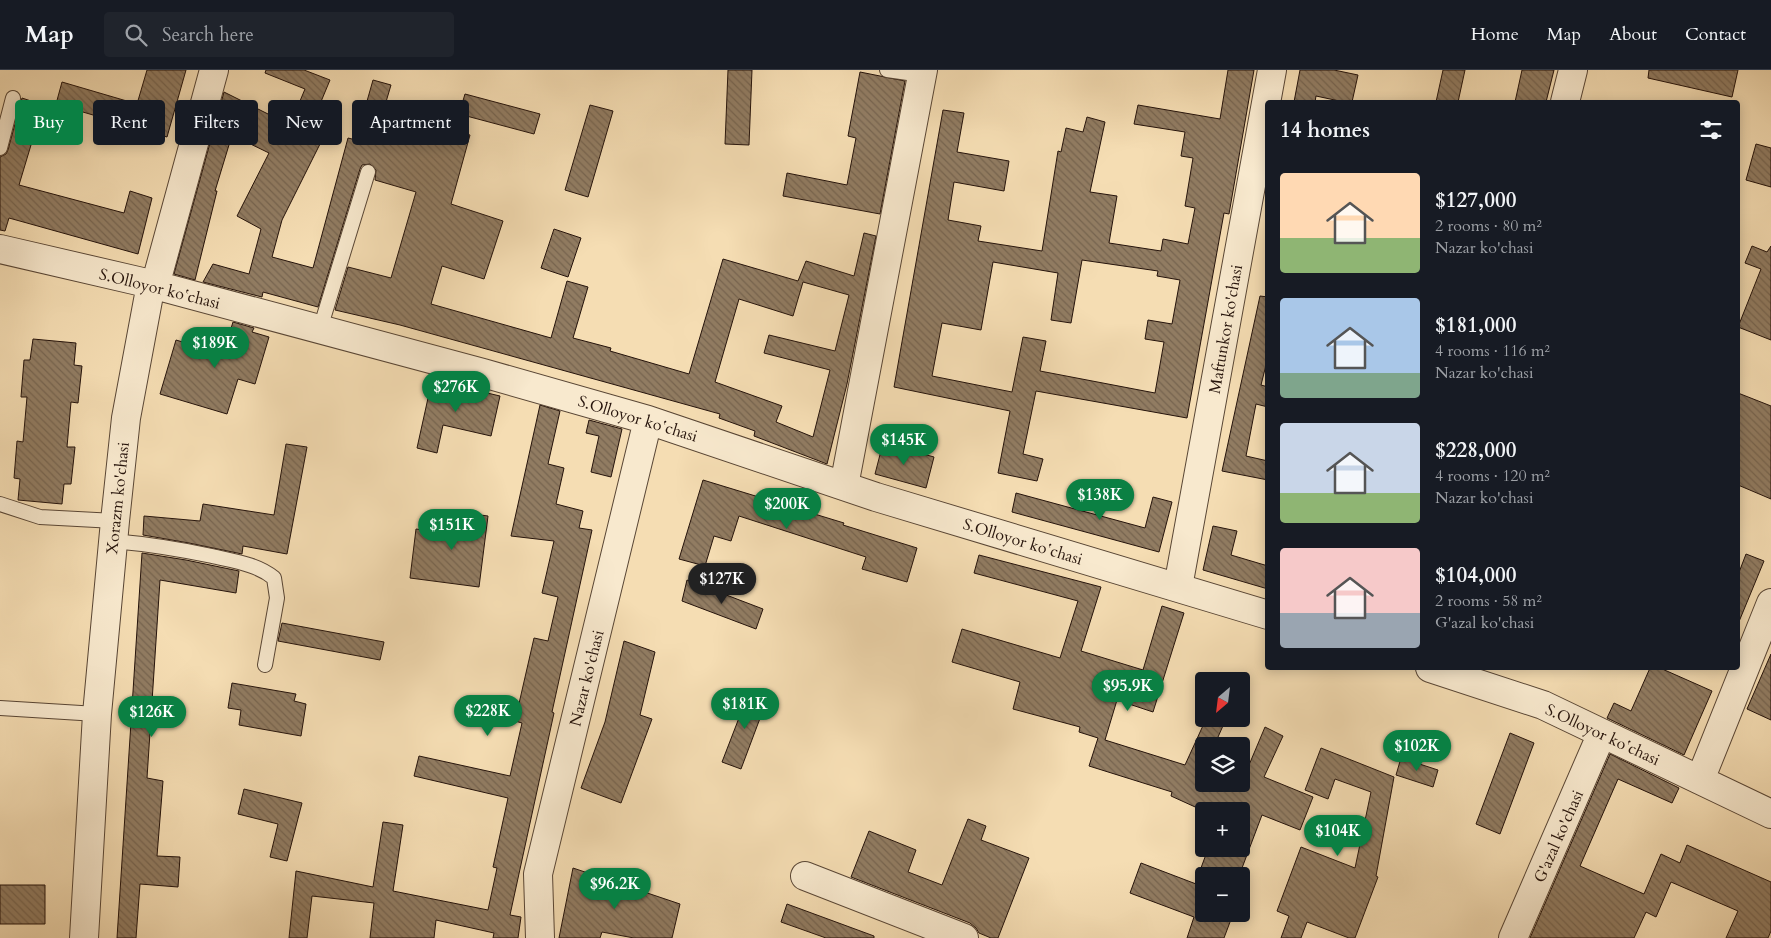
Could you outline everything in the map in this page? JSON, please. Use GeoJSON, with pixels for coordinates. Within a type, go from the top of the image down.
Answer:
{"type":"FeatureCollection","features":[{"type":"Feature","properties":{"kind":"street","name":"Xorazm ko'chasi"},"geometry":{"type":"LineString","coordinates":[[84,938],[97,714],[126,418],[151,284],[158,275],[214,70]]}},
{"type":"Feature","properties":{"kind":"street","name":"Maftunkor ko'chasi"},"geometry":{"type":"LineString","coordinates":[[1267,100],[1272,70]]}},
{"type":"Feature","properties":{"kind":"street"},"geometry":{"type":"LineString","coordinates":[[1566,100],[1572,70]]}},
{"type":"Feature","properties":{"kind":"street"},"geometry":{"type":"LineString","coordinates":[[844,486],[922,73]]}},
{"type":"Feature","properties":{"kind":"street","name":"Maftunkor ko'chasi"},"geometry":{"type":"LineString","coordinates":[[1178,587],[1265,108]]}},
{"type":"Feature","properties":{"kind":"street","name":"S.Olloyor koʻchasi"},"geometry":{"type":"LineString","coordinates":[[0,249],[151,284],[483,373],[648,420],[886,500],[1265,614]]}},
{"type":"Feature","properties":{"kind":"street","name":"Nazar ko'chasi"},"geometry":{"type":"LineString","coordinates":[[540,938],[538,874],[648,420]]}},
{"type":"Feature","properties":{"kind":"street"},"geometry":{"type":"LineString","coordinates":[[1700,780],[1771,603]]}},
{"type":"Feature","properties":{"kind":"street","name":"S.Olloyor koʻchasi"},"geometry":{"type":"LineString","coordinates":[[1445,670],[1543,705],[1771,814]]}},
{"type":"Feature","properties":{"kind":"street","name":"G'azal ko'chasi"},"geometry":{"type":"LineString","coordinates":[[1513,938],[1602,733]]}},
{"type":"Feature","properties":{"kind":"street"},"geometry":{"type":"LineString","coordinates":[[805,876],[964,938]]}},
{"type":"Feature","properties":{"kind":"lane"},"geometry":{"type":"LineString","coordinates":[[887,70],[922,73]]}},
{"type":"Feature","properties":{"kind":"lane"},"geometry":{"type":"LineString","coordinates":[[0,148],[13,98]]}},
{"type":"Feature","properties":{"kind":"lane"},"geometry":{"type":"LineString","coordinates":[[320,330],[368,172]]}},
{"type":"Feature","properties":{"kind":"lane"},"geometry":{"type":"LineString","coordinates":[[0,504],[40,517],[114,531],[162,546],[223,558],[267,572],[274,578],[277,598],[265,665]]}},
{"type":"Feature","properties":{"kind":"lane"},"geometry":{"type":"LineString","coordinates":[[0,708],[97,714]]}},
{"type":"Feature","properties":{"kind":"building"},"geometry":{"type":"Polygon","coordinates":[[[147,70],[186,70],[177,100],[175,100],[175,109],[167,137],[165,136],[165,100],[138,100],[147,70]]]}},
{"type":"Feature","properties":{"kind":"building"},"geometry":{"type":"Polygon","coordinates":[[[266,70],[304,70],[330,80],[322,100],[300,100],[305,89],[265,73],[266,70]]]}},
{"type":"Feature","properties":{"kind":"building"},"geometry":{"type":"Polygon","coordinates":[[[728,70],[752,70],[749,145],[725,144],[728,70]]]}},
{"type":"Feature","properties":{"kind":"building"},"geometry":{"type":"Polygon","coordinates":[[[1228,70],[1254,70],[1229,214],[1224,213],[1187,418],[1036,391],[1023,454],[1043,459],[1037,481],[998,473],[1010,411],[894,387],[943,110],[964,113],[957,152],[1009,161],[1004,191],[954,182],[948,220],[981,226],[978,241],[1042,251],[1058,151],[1061,152],[1066,128],[1083,132],[1087,117],[1105,122],[1090,192],[1117,196],[1109,243],[1161,251],[1163,239],[1188,244],[1195,208],[1185,206],[1193,158],[1181,156],[1185,132],[1134,124],[1138,105],[1220,119],[1228,70]],[[1082,260],[1071,323],[1051,320],[1058,273],[993,262],[981,330],[942,323],[932,376],[1012,392],[1023,337],[1046,341],[1040,371],[1155,393],[1164,342],[1145,339],[1148,320],[1172,324],[1180,280],[1157,276],[1158,271],[1082,260]]]}},
{"type":"Feature","properties":{"kind":"building"},"geometry":{"type":"Polygon","coordinates":[[[1300,70],[1334,70],[1358,75],[1352,100],[1335,100],[1316,96],[1315,100],[1294,100],[1300,70]]]}},
{"type":"Feature","properties":{"kind":"building"},"geometry":{"type":"Polygon","coordinates":[[[1443,70],[1465,70],[1458,100],[1436,100],[1443,70]]]}},
{"type":"Feature","properties":{"kind":"building"},"geometry":{"type":"Polygon","coordinates":[[[1522,70],[1554,70],[1546,100],[1515,100],[1522,70]]]}},
{"type":"Feature","properties":{"kind":"building"},"geometry":{"type":"Polygon","coordinates":[[[1649,70],[1738,70],[1732,97],[1648,78],[1649,70]]]}},
{"type":"Feature","properties":{"kind":"building"},"geometry":{"type":"Polygon","coordinates":[[[860,72],[905,81],[880,214],[783,196],[787,173],[847,185],[856,138],[848,136],[860,72]]]}},
{"type":"Feature","properties":{"kind":"building"},"geometry":{"type":"Polygon","coordinates":[[[373,80],[391,85],[387,100],[367,100],[373,80]]]}},
{"type":"Feature","properties":{"kind":"building"},"geometry":{"type":"Polygon","coordinates":[[[62,82],[123,100],[93,100],[93,115],[83,112],[83,100],[57,100],[62,82]]]}},
{"type":"Feature","properties":{"kind":"building"},"geometry":{"type":"Polygon","coordinates":[[[224,92],[240,100],[222,100],[224,92]]]}},
{"type":"Feature","properties":{"kind":"building"},"geometry":{"type":"Polygon","coordinates":[[[465,94],[540,114],[534,134],[469,117],[469,100],[463,100],[465,94]]]}},
{"type":"Feature","properties":{"kind":"building"},"geometry":{"type":"Polygon","coordinates":[[[590,105],[613,111],[588,197],[565,190],[590,105]]]}},
{"type":"Feature","properties":{"kind":"building"},"geometry":{"type":"Polygon","coordinates":[[[258,109],[268,114],[268,145],[320,145],[282,220],[272,257],[313,268],[348,138],[352,139],[352,145],[467,145],[451,204],[503,221],[484,279],[442,266],[431,304],[551,338],[567,281],[588,287],[573,338],[611,348],[610,351],[689,374],[723,259],[798,281],[806,261],[854,276],[864,233],[876,236],[847,384],[827,464],[754,436],[755,431],[719,418],[720,414],[400,325],[335,310],[348,267],[391,278],[416,192],[375,180],[376,170],[370,164],[362,165],[360,169],[318,307],[263,292],[262,297],[203,282],[213,264],[249,274],[261,229],[237,216],[269,153],[253,145],[258,145],[258,109]],[[803,282],[793,316],[739,299],[715,382],[782,406],[776,422],[813,437],[830,370],[764,353],[769,335],[835,351],[849,295],[803,282]]]}},
{"type":"Feature","properties":{"kind":"building"},"geometry":{"type":"Polygon","coordinates":[[[15,124],[15,145],[31,145],[19,185],[124,213],[130,191],[152,198],[138,254],[9,218],[5,231],[0,230],[0,157],[6,154],[15,124]]]}},
{"type":"Feature","properties":{"kind":"building"},"geometry":{"type":"Polygon","coordinates":[[[1756,144],[1771,148],[1771,187],[1746,180],[1756,144]]]}},
{"type":"Feature","properties":{"kind":"building"},"geometry":{"type":"Polygon","coordinates":[[[209,145],[229,145],[215,191],[217,191],[195,280],[174,274],[209,145]]]}},
{"type":"Feature","properties":{"kind":"building"},"geometry":{"type":"Polygon","coordinates":[[[554,229],[581,238],[568,277],[541,268],[554,229]]]}},
{"type":"Feature","properties":{"kind":"building"},"geometry":{"type":"Polygon","coordinates":[[[1752,246],[1767,252],[1771,246],[1771,340],[1740,328],[1740,322],[1761,269],[1745,263],[1752,246]]]}},
{"type":"Feature","properties":{"kind":"building"},"geometry":{"type":"Polygon","coordinates":[[[1260,296],[1265,297],[1265,369],[1261,385],[1265,386],[1265,406],[1256,404],[1246,456],[1265,460],[1265,479],[1222,471],[1260,296]]]}},
{"type":"Feature","properties":{"kind":"building"},"geometry":{"type":"Polygon","coordinates":[[[233,322],[254,328],[252,332],[269,337],[255,384],[238,379],[227,414],[160,394],[176,340],[223,354],[233,322]]]}},
{"type":"Feature","properties":{"kind":"building"},"geometry":{"type":"Polygon","coordinates":[[[33,339],[76,343],[74,365],[82,366],[78,403],[71,402],[67,447],[75,447],[71,484],[64,484],[62,504],[18,500],[20,479],[14,478],[17,441],[23,442],[27,397],[21,397],[24,360],[30,360],[33,339]]]}},
{"type":"Feature","properties":{"kind":"building"},"geometry":{"type":"Polygon","coordinates":[[[432,380],[500,396],[491,436],[443,425],[437,453],[417,448],[432,380]]]}},
{"type":"Feature","properties":{"kind":"building"},"geometry":{"type":"Polygon","coordinates":[[[1740,394],[1771,406],[1771,499],[1740,486],[1740,394]]]}},
{"type":"Feature","properties":{"kind":"building"},"geometry":{"type":"Polygon","coordinates":[[[540,405],[560,411],[548,464],[564,468],[556,504],[583,511],[579,528],[592,530],[510,915],[521,917],[518,938],[493,938],[494,933],[436,920],[434,938],[370,938],[374,903],[312,896],[307,938],[289,938],[296,871],[373,887],[383,822],[403,825],[393,891],[488,910],[497,868],[493,867],[508,798],[414,776],[419,756],[510,776],[522,723],[515,721],[534,638],[548,641],[558,597],[542,593],[554,541],[511,536],[540,405]]]}},
{"type":"Feature","properties":{"kind":"building"},"geometry":{"type":"Polygon","coordinates":[[[589,420],[622,429],[611,477],[591,472],[599,436],[586,433],[589,420]]]}},
{"type":"Feature","properties":{"kind":"building"},"geometry":{"type":"Polygon","coordinates":[[[883,443],[934,457],[926,488],[875,474],[883,443]]]}},
{"type":"Feature","properties":{"kind":"building"},"geometry":{"type":"Polygon","coordinates":[[[286,444],[307,447],[287,554],[243,546],[242,554],[143,535],[144,516],[200,521],[203,504],[274,515],[286,444]]]}},
{"type":"Feature","properties":{"kind":"building"},"geometry":{"type":"Polygon","coordinates":[[[703,480],[844,523],[843,525],[917,548],[907,582],[862,569],[866,557],[739,516],[731,541],[714,536],[705,566],[679,559],[703,480]]]}},
{"type":"Feature","properties":{"kind":"building"},"geometry":{"type":"Polygon","coordinates":[[[1016,493],[1145,528],[1153,497],[1172,502],[1159,552],[1012,512],[1016,493]]]}},
{"type":"Feature","properties":{"kind":"building"},"geometry":{"type":"Polygon","coordinates":[[[450,511],[488,516],[479,587],[410,578],[416,529],[447,533],[450,511]]]}},
{"type":"Feature","properties":{"kind":"building"},"geometry":{"type":"Polygon","coordinates":[[[1213,526],[1237,531],[1231,555],[1265,565],[1265,588],[1203,570],[1213,526]]]}},
{"type":"Feature","properties":{"kind":"building"},"geometry":{"type":"Polygon","coordinates":[[[142,553],[239,571],[236,593],[160,580],[147,778],[163,781],[157,856],[180,857],[178,887],[140,884],[136,938],[117,938],[142,553]]]}},
{"type":"Feature","properties":{"kind":"building"},"geometry":{"type":"Polygon","coordinates":[[[1746,554],[1764,561],[1740,619],[1740,570],[1746,554]]]}},
{"type":"Feature","properties":{"kind":"building"},"geometry":{"type":"Polygon","coordinates":[[[979,555],[1101,587],[1081,651],[1143,670],[1162,606],[1184,613],[1153,712],[1117,700],[1105,740],[1185,765],[1195,743],[1195,792],[1250,792],[1250,763],[1265,727],[1283,736],[1264,777],[1313,797],[1300,830],[1262,815],[1250,847],[1250,802],[1195,802],[1195,807],[1171,796],[1172,792],[1089,766],[1098,738],[1079,732],[1080,727],[1013,709],[1020,682],[952,662],[962,629],[1060,658],[1078,601],[974,573],[979,555]]]}},
{"type":"Feature","properties":{"kind":"building"},"geometry":{"type":"Polygon","coordinates":[[[687,580],[763,609],[756,629],[682,601],[687,580]]]}},
{"type":"Feature","properties":{"kind":"building"},"geometry":{"type":"Polygon","coordinates":[[[282,623],[384,642],[380,660],[278,641],[282,623]]]}},
{"type":"Feature","properties":{"kind":"building"},"geometry":{"type":"Polygon","coordinates":[[[624,641],[655,652],[640,715],[652,719],[621,803],[581,788],[605,722],[624,641]]]}},
{"type":"Feature","properties":{"kind":"building"},"geometry":{"type":"Polygon","coordinates":[[[1771,654],[1771,720],[1747,709],[1771,654]]]}},
{"type":"Feature","properties":{"kind":"building"},"geometry":{"type":"Polygon","coordinates":[[[1649,670],[1665,670],[1712,691],[1684,755],[1607,718],[1614,703],[1631,711],[1649,670]]]}},
{"type":"Feature","properties":{"kind":"building"},"geometry":{"type":"Polygon","coordinates":[[[232,683],[296,694],[294,701],[306,704],[301,736],[239,725],[241,710],[228,708],[232,683]]]}},
{"type":"Feature","properties":{"kind":"building"},"geometry":{"type":"Polygon","coordinates":[[[749,692],[768,697],[741,769],[722,762],[749,692]]]}},
{"type":"Feature","properties":{"kind":"building"},"geometry":{"type":"Polygon","coordinates":[[[1202,728],[1222,728],[1218,737],[1198,737],[1202,728]]]}},
{"type":"Feature","properties":{"kind":"building"},"geometry":{"type":"Polygon","coordinates":[[[1510,733],[1534,743],[1500,834],[1476,824],[1510,733]]]}},
{"type":"Feature","properties":{"kind":"building"},"geometry":{"type":"Polygon","coordinates":[[[1321,748],[1394,777],[1376,876],[1378,877],[1355,938],[1349,938],[1307,922],[1301,938],[1281,938],[1289,916],[1277,911],[1301,847],[1355,868],[1371,792],[1335,779],[1328,799],[1305,790],[1321,748]]]}},
{"type":"Feature","properties":{"kind":"building"},"geometry":{"type":"Polygon","coordinates":[[[1610,754],[1679,788],[1672,803],[1618,779],[1580,866],[1644,894],[1661,854],[1680,863],[1687,845],[1771,882],[1771,931],[1768,938],[1726,938],[1738,911],[1671,882],[1656,917],[1646,912],[1634,938],[1530,938],[1610,754]]]}},
{"type":"Feature","properties":{"kind":"building"},"geometry":{"type":"Polygon","coordinates":[[[1401,758],[1438,770],[1433,787],[1396,775],[1401,758]]]}},
{"type":"Feature","properties":{"kind":"building"},"geometry":{"type":"Polygon","coordinates":[[[244,789],[302,803],[287,861],[270,857],[278,824],[238,814],[244,789]]]}},
{"type":"Feature","properties":{"kind":"building"},"geometry":{"type":"Polygon","coordinates":[[[968,819],[986,826],[981,840],[1029,858],[998,938],[991,938],[979,933],[970,923],[851,877],[869,831],[916,850],[908,872],[942,885],[968,819]]]}},
{"type":"Feature","properties":{"kind":"building"},"geometry":{"type":"Polygon","coordinates":[[[1205,857],[1246,857],[1242,867],[1201,867],[1205,857]]]}},
{"type":"Feature","properties":{"kind":"building"},"geometry":{"type":"Polygon","coordinates":[[[1141,863],[1195,884],[1195,922],[1230,922],[1224,938],[1187,938],[1194,917],[1130,893],[1141,863]]]}},
{"type":"Feature","properties":{"kind":"building"},"geometry":{"type":"Polygon","coordinates":[[[573,868],[680,904],[672,938],[634,938],[602,932],[600,938],[559,938],[573,868]]]}},
{"type":"Feature","properties":{"kind":"building"},"geometry":{"type":"Polygon","coordinates":[[[0,885],[45,885],[45,924],[0,924],[0,885]]]}},
{"type":"Feature","properties":{"kind":"building"},"geometry":{"type":"Polygon","coordinates":[[[787,904],[874,936],[874,938],[826,938],[781,922],[787,904]]]}}]}
